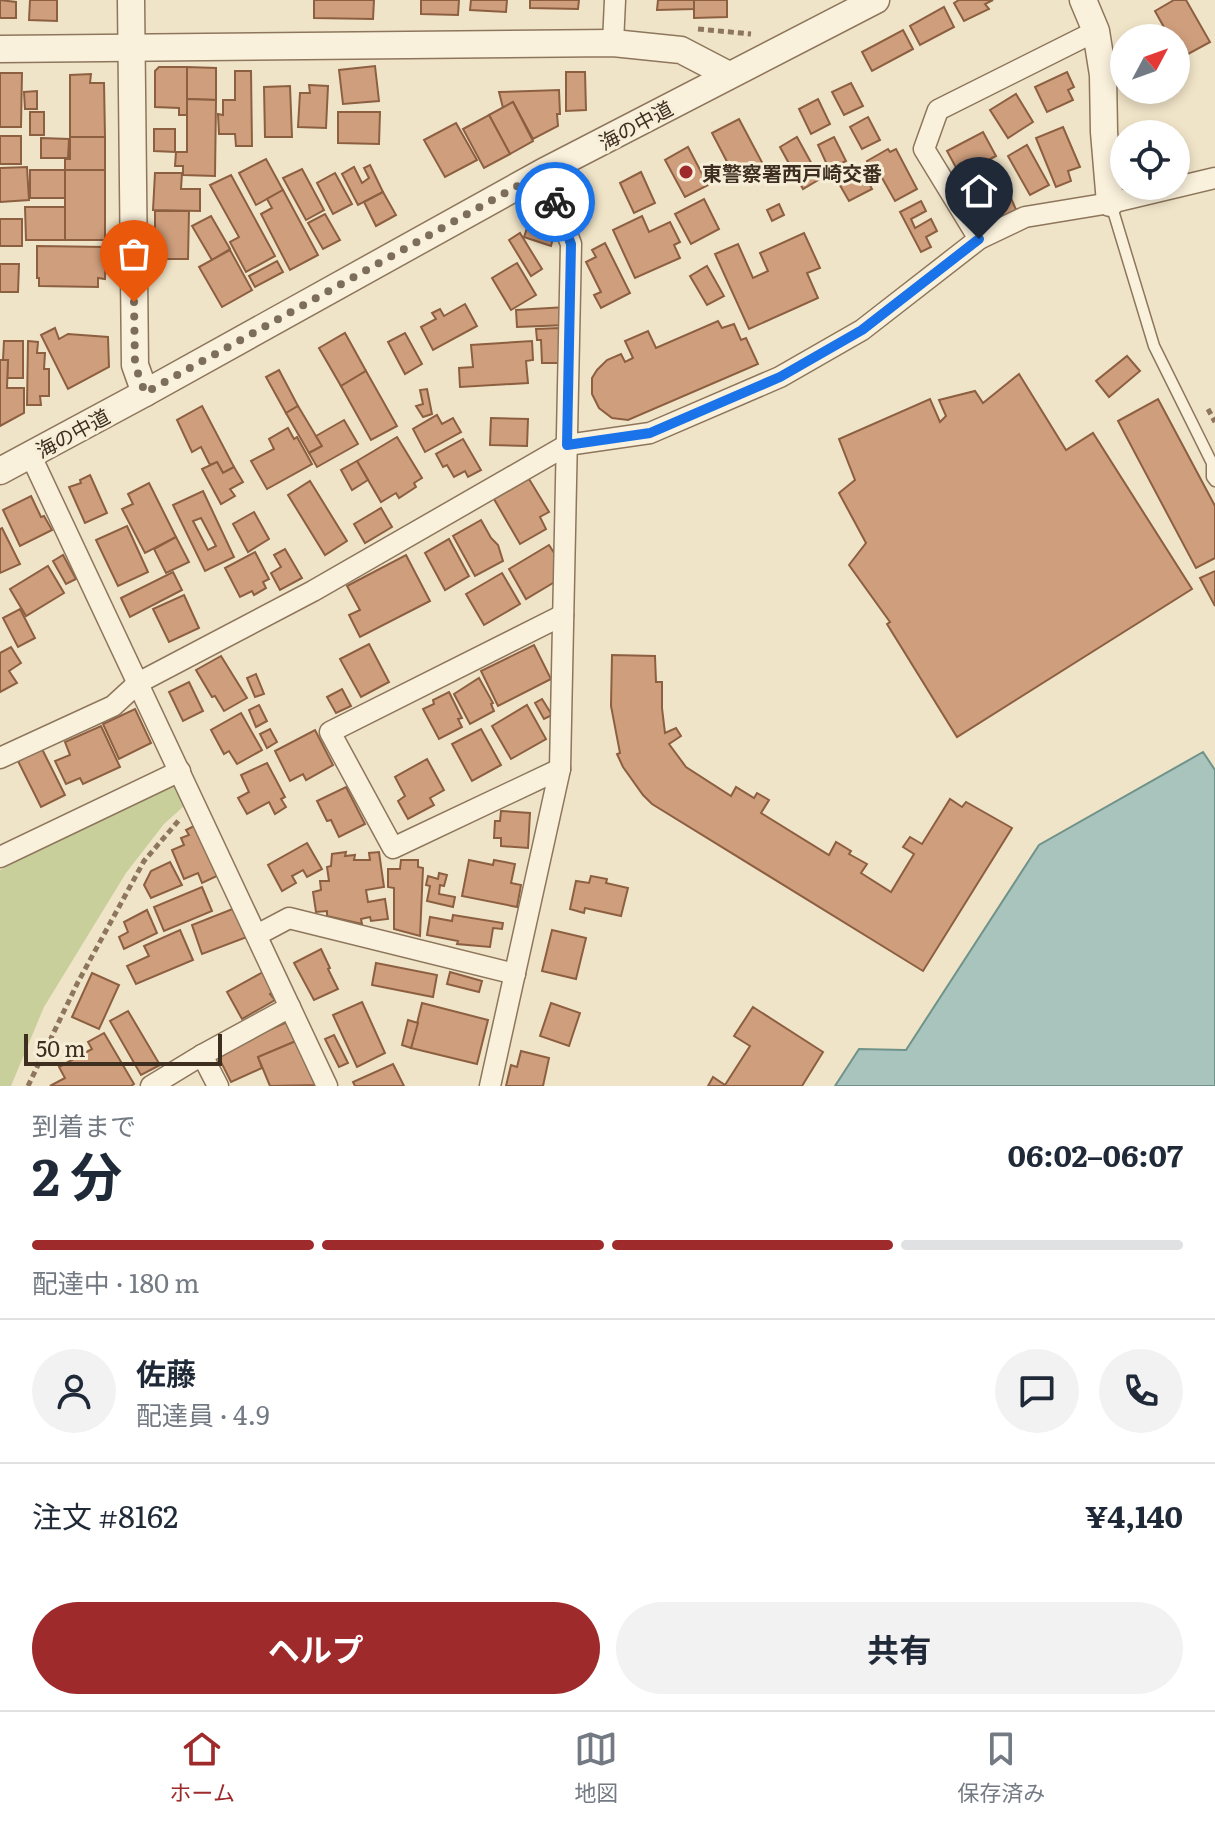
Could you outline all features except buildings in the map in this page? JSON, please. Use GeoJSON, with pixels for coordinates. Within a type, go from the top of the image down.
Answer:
{"type":"FeatureCollection","features":[{"type":"Feature","properties":{"kind":"street"},"geometry":{"type":"LineString","coordinates":[[131,0],[135,365],[145,393]]}},
{"type":"Feature","properties":{"kind":"street"},"geometry":{"type":"LineString","coordinates":[[613,43],[615,0]]}},
{"type":"Feature","properties":{"kind":"street","name":"海の中道"},"geometry":{"type":"LineString","coordinates":[[0,471],[543,172],[876,0]]}},
{"type":"Feature","properties":{"kind":"street"},"geometry":{"type":"LineString","coordinates":[[1083,0],[1096,31],[1103,75],[1110,203]]}},
{"type":"Feature","properties":{"kind":"street"},"geometry":{"type":"LineString","coordinates":[[979,239],[924,149],[938,110],[1096,31]]}},
{"type":"Feature","properties":{"kind":"street"},"geometry":{"type":"LineString","coordinates":[[0,49],[613,43],[681,50],[729,75]]}},
{"type":"Feature","properties":{"kind":"street"},"geometry":{"type":"LineString","coordinates":[[490,1086],[560,769],[571,244],[543,172]]}},
{"type":"Feature","properties":{"kind":"street"},"geometry":{"type":"LineString","coordinates":[[0,758],[113,706],[138,683],[313,591],[567,445],[650,433],[780,377],[862,330],[979,239],[1025,217],[1110,203],[1215,178]]}},
{"type":"Feature","properties":{"kind":"street"},"geometry":{"type":"LineString","coordinates":[[30,454],[327,1086]]}},
{"type":"Feature","properties":{"kind":"street"},"geometry":{"type":"LineString","coordinates":[[560,769],[393,848],[330,732],[563,615]]}},
{"type":"Feature","properties":{"kind":"street"},"geometry":{"type":"LineString","coordinates":[[0,857],[180,771]]}},
{"type":"Feature","properties":{"kind":"street"},"geometry":{"type":"LineString","coordinates":[[257,935],[289,918],[515,974]]}},
{"type":"Feature","properties":{"kind":"street"},"geometry":{"type":"LineString","coordinates":[[151,1086],[290,1007]]}},
{"type":"Feature","properties":{"kind":"street"},"geometry":{"type":"LineString","coordinates":[[202,1055],[218,1086]]}},
{"type":"Feature","properties":{"kind":"lane"},"geometry":{"type":"LineString","coordinates":[[1110,203],[1154,346],[1214,464],[1212,477],[1215,481]]}},
{"type":"Feature","properties":{"kind":"path"},"geometry":{"type":"LineString","coordinates":[[691,29],[754,34]]}},
{"type":"Feature","properties":{"kind":"path"},"geometry":{"type":"LineString","coordinates":[[1208,408],[1215,422]]}},
{"type":"Feature","properties":{"kind":"path"},"geometry":{"type":"LineString","coordinates":[[28,1086],[78,982],[144,861],[174,825],[196,805]]}},
{"type":"Feature","properties":{"kind":"green space"},"geometry":{"type":"Polygon","coordinates":[[[174,784],[185,805],[164,824],[126,873],[44,1007],[11,1086],[0,1086],[0,870],[174,784]]]}},
{"type":"Feature","properties":{"kind":"water"},"geometry":{"type":"Polygon","coordinates":[[[1203,752],[1215,770],[1215,1086],[835,1086],[859,1049],[906,1050],[1039,845],[1203,752]]]}},
{"type":"Feature","properties":{"kind":"way so far"},"geometry":{"type":"LineString","coordinates":[[134,302],[135,365],[145,393],[543,172],[555,202]]}},
{"type":"Feature","properties":{"kind":"place","name":"東警察署西戸崎交番"},"geometry":{"type":"Point","coordinates":[686,172]}},
{"type":"Feature","properties":{"kind":"route"},"geometry":{"type":"LineString","coordinates":[[555,202],[571,244],[567,445],[650,433],[780,377],[862,330],[979,239]]}}]}
